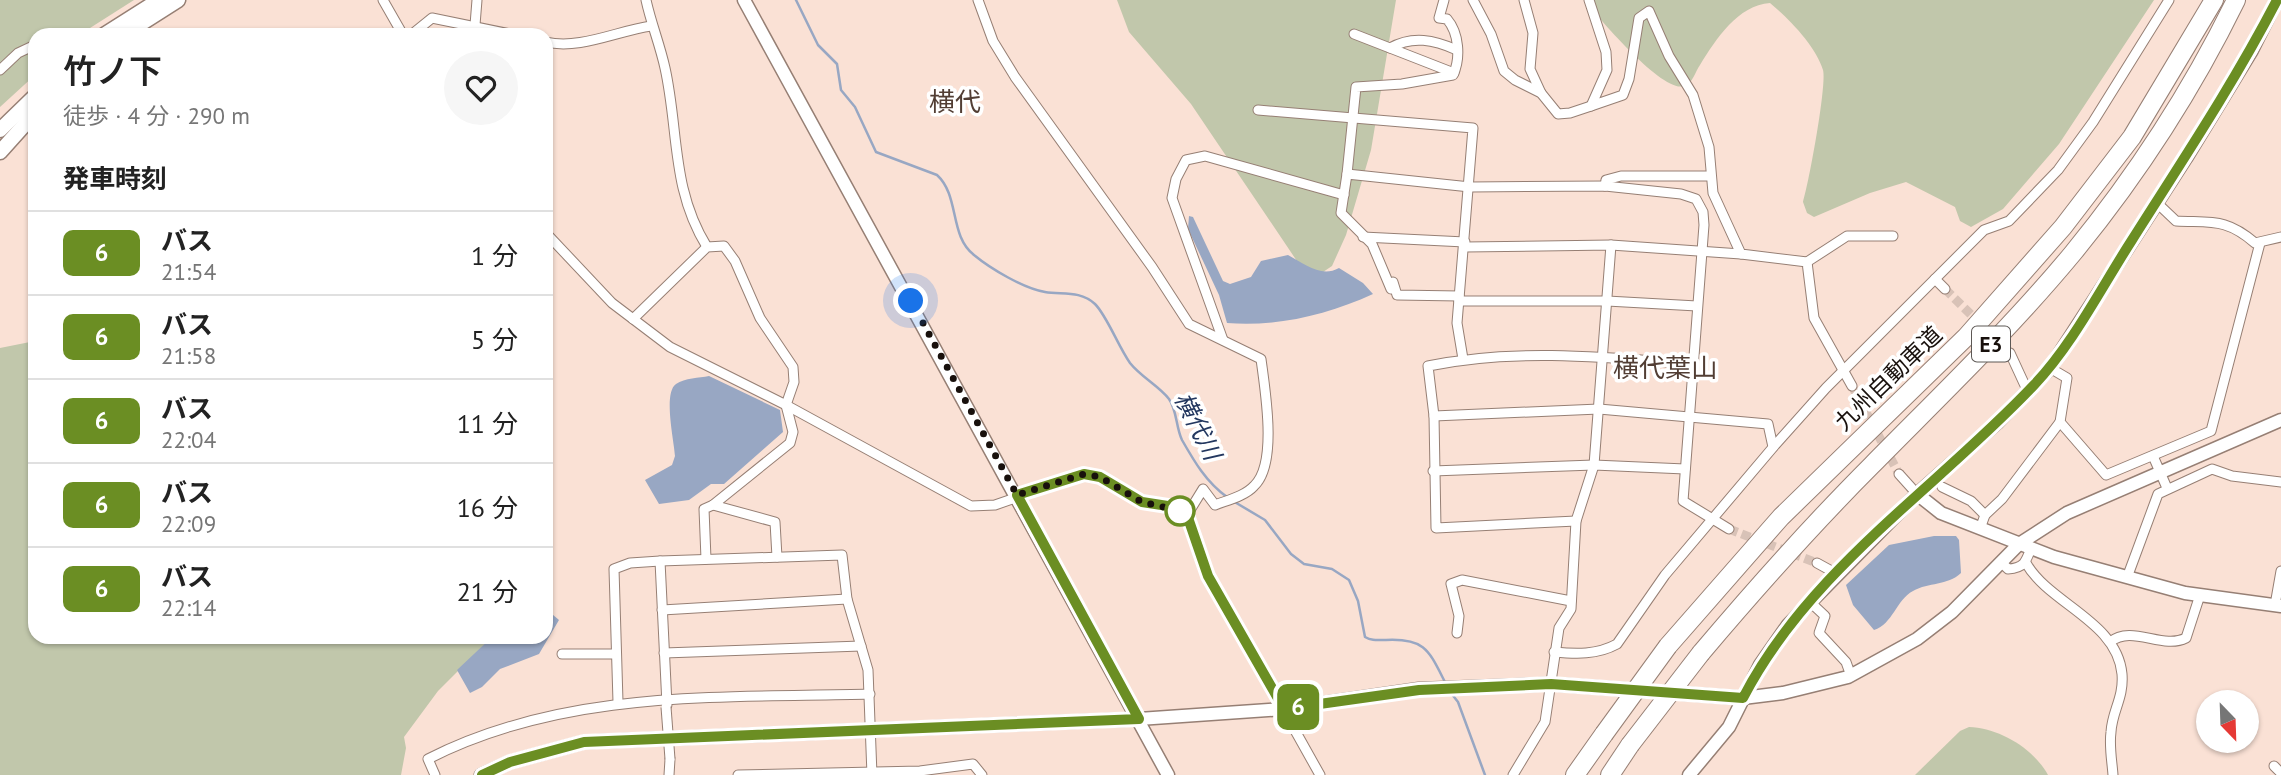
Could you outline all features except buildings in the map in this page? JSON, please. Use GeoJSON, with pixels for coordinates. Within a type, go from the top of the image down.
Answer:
{"type":"FeatureCollection","features":[{"type":"Feature","properties":{"kind":"highway"},"geometry":{"type":"LineString","coordinates":[[2063,228],[2160,79],[2201,0]]}},
{"type":"Feature","properties":{"kind":"highway","name":"九州自動車道"},"geometry":{"type":"LineString","coordinates":[[1575,775],[1668,646],[1781,517],[1966,337],[2063,228],[2132,137],[2214,0]]}},
{"type":"Feature","properties":{"kind":"highway","name":"九州自動車道"},"geometry":{"type":"LineString","coordinates":[[1610,775],[1701,653],[1809,530],[1993,341],[2072,254],[2148,152],[2179,103],[2235,2]]}},
{"type":"Feature","properties":{"kind":"main road"},"geometry":{"type":"LineString","coordinates":[[115,28],[159,0]]}},
{"type":"Feature","properties":{"kind":"main road"},"geometry":{"type":"LineString","coordinates":[[134,28],[178,0]]}},
{"type":"Feature","properties":{"kind":"main road"},"geometry":{"type":"LineString","coordinates":[[0,130],[28,103]]}},
{"type":"Feature","properties":{"kind":"main road"},"geometry":{"type":"LineString","coordinates":[[0,152],[28,121]]}},
{"type":"Feature","properties":{"kind":"street"},"geometry":{"type":"LineString","coordinates":[[383,0],[399,28]]}},
{"type":"Feature","properties":{"kind":"street"},"geometry":{"type":"LineString","coordinates":[[475,25],[477,0]]}},
{"type":"Feature","properties":{"kind":"street"},"geometry":{"type":"LineString","coordinates":[[646,0],[651,26],[665,68],[677,170],[695,228],[707,247]]}},
{"type":"Feature","properties":{"kind":"street"},"geometry":{"type":"LineString","coordinates":[[744,0],[1168,775]]}},
{"type":"Feature","properties":{"kind":"street"},"geometry":{"type":"LineString","coordinates":[[978,0],[993,41],[1015,77],[1152,267],[1183,316],[1197,329],[1261,359],[1266,415],[1264,475],[1254,488],[1215,505],[1203,489],[1187,515]]}},
{"type":"Feature","properties":{"kind":"street"},"geometry":{"type":"LineString","coordinates":[[1444,0],[1439,18],[1447,19],[1455,28],[1458,66],[1454,73],[1402,84],[1356,86],[1341,213],[1361,237],[1372,244],[1397,295],[1698,306]]}},
{"type":"Feature","properties":{"kind":"street"},"geometry":{"type":"LineString","coordinates":[[1473,0],[1491,34],[1504,71],[1515,80],[1541,93]]}},
{"type":"Feature","properties":{"kind":"street"},"geometry":{"type":"LineString","coordinates":[[1524,0],[1533,33],[1530,69],[1541,93],[1558,114],[1570,113],[1623,95],[1629,79],[1639,18],[1649,11],[1669,56],[1693,95],[1709,147],[1709,176],[1713,193],[1741,254]]}},
{"type":"Feature","properties":{"kind":"street"},"geometry":{"type":"LineString","coordinates":[[1589,0],[1606,52],[1607,70],[1591,106]]}},
{"type":"Feature","properties":{"kind":"street"},"geometry":{"type":"LineString","coordinates":[[1554,652],[1576,654],[1606,650],[1617,644],[1665,575],[1826,388],[1845,372],[1984,230],[2009,221],[2059,170],[2093,122],[2169,0]]}},
{"type":"Feature","properties":{"kind":"street"},"geometry":{"type":"LineString","coordinates":[[1689,775],[1729,727],[1759,665],[1788,625],[1917,494],[2028,392],[2050,368],[2252,50],[2277,0]]}},
{"type":"Feature","properties":{"kind":"street"},"geometry":{"type":"LineString","coordinates":[[420,28],[432,18],[487,28]]}},
{"type":"Feature","properties":{"kind":"street"},"geometry":{"type":"LineString","coordinates":[[553,44],[564,46],[621,30],[651,26]]}},
{"type":"Feature","properties":{"kind":"street"},"geometry":{"type":"LineString","coordinates":[[1354,34],[1454,73]]}},
{"type":"Feature","properties":{"kind":"street"},"geometry":{"type":"LineString","coordinates":[[1390,48],[1402,41],[1415,39],[1457,50]]}},
{"type":"Feature","properties":{"kind":"street"},"geometry":{"type":"LineString","coordinates":[[0,70],[18,53],[28,48]]}},
{"type":"Feature","properties":{"kind":"street"},"geometry":{"type":"LineString","coordinates":[[1258,110],[1352,120],[1473,128],[1471,187],[1457,323],[1463,359]]}},
{"type":"Feature","properties":{"kind":"street"},"geometry":{"type":"LineString","coordinates":[[1223,340],[1172,198],[1175,179],[1186,160],[1205,156],[1344,195]]}},
{"type":"Feature","properties":{"kind":"street"},"geometry":{"type":"LineString","coordinates":[[1347,174],[1471,187],[1605,186],[1681,194],[1696,199],[1703,212],[1703,252],[1683,501],[1729,529]]}},
{"type":"Feature","properties":{"kind":"street"},"geometry":{"type":"LineString","coordinates":[[1605,186],[1606,180],[1621,176],[1709,176]]}},
{"type":"Feature","properties":{"kind":"street"},"geometry":{"type":"LineString","coordinates":[[2156,202],[2176,221],[2215,221],[2236,226],[2255,243],[2281,237]]}},
{"type":"Feature","properties":{"kind":"street"},"geometry":{"type":"LineString","coordinates":[[1361,237],[1465,244],[1611,245],[1741,254],[1807,262],[1847,236],[1893,236]]}},
{"type":"Feature","properties":{"kind":"street"},"geometry":{"type":"LineString","coordinates":[[553,241],[576,267],[633,319],[670,347],[786,405],[971,506],[995,505],[1017,495],[1084,474],[1100,477],[1142,502],[1174,507],[1187,515],[1208,576],[1320,775]]}},
{"type":"Feature","properties":{"kind":"street"},"geometry":{"type":"LineString","coordinates":[[2060,422],[2106,475],[2211,431],[2260,243]]}},
{"type":"Feature","properties":{"kind":"street"},"geometry":{"type":"LineString","coordinates":[[1513,775],[1545,723],[1559,628],[1571,609],[1576,521],[1594,465],[1611,245]]}},
{"type":"Feature","properties":{"kind":"street"},"geometry":{"type":"LineString","coordinates":[[633,319],[707,247],[724,246],[735,261],[760,318],[790,360],[794,382],[786,405],[793,432],[790,443],[713,505],[704,509],[706,559]]}},
{"type":"Feature","properties":{"kind":"street"},"geometry":{"type":"LineString","coordinates":[[1807,262],[1814,318],[1852,386]]}},
{"type":"Feature","properties":{"kind":"street"},"geometry":{"type":"LineString","coordinates":[[1935,279],[1945,289]]}},
{"type":"Feature","properties":{"kind":"street"},"geometry":{"type":"LineString","coordinates":[[2010,353],[2028,392]]}},
{"type":"Feature","properties":{"kind":"street"},"geometry":{"type":"LineString","coordinates":[[1576,521],[1436,528],[1434,416],[1428,366],[1463,359],[1604,357],[1692,365]]}},
{"type":"Feature","properties":{"kind":"street"},"geometry":{"type":"LineString","coordinates":[[1980,529],[1985,514],[2002,499],[2060,422],[2067,378],[2050,368]]}},
{"type":"Feature","properties":{"kind":"street"},"geometry":{"type":"LineString","coordinates":[[1434,416],[1599,409],[1688,416],[1768,424],[1773,447]]}},
{"type":"Feature","properties":{"kind":"street"},"geometry":{"type":"LineString","coordinates":[[481,775],[510,762],[584,742],[1139,719],[1284,709],[1419,690],[1551,684],[1743,698],[1783,694],[1851,676],[1917,639],[1952,612],[2001,562],[2067,513],[2281,421]]}},
{"type":"Feature","properties":{"kind":"street"},"geometry":{"type":"LineString","coordinates":[[2153,456],[2167,488]]}},
{"type":"Feature","properties":{"kind":"street"},"geometry":{"type":"LineString","coordinates":[[1433,471],[1594,465],[1685,469]]}},
{"type":"Feature","properties":{"kind":"street"},"geometry":{"type":"LineString","coordinates":[[2127,575],[2158,494],[2167,488],[2212,469],[2232,476],[2281,482]]}},
{"type":"Feature","properties":{"kind":"street"},"geometry":{"type":"LineString","coordinates":[[1899,474],[1917,494],[1941,513],[1980,529],[2025,546],[2200,595],[2278,605],[2281,571]]}},
{"type":"Feature","properties":{"kind":"street"},"geometry":{"type":"LineString","coordinates":[[1942,487],[1971,501],[1985,514]]}},
{"type":"Feature","properties":{"kind":"street"},"geometry":{"type":"LineString","coordinates":[[713,505],[775,522],[777,557]]}},
{"type":"Feature","properties":{"kind":"street"},"geometry":{"type":"LineString","coordinates":[[2025,546],[2026,563],[2035,579],[2055,592],[2110,642],[2122,675],[2122,700],[2111,730],[2113,775]]}},
{"type":"Feature","properties":{"kind":"street"},"geometry":{"type":"LineString","coordinates":[[618,702],[614,569],[630,563],[660,561],[842,555],[847,599],[868,670],[872,773]]}},
{"type":"Feature","properties":{"kind":"street"},"geometry":{"type":"LineString","coordinates":[[660,561],[669,775]]}},
{"type":"Feature","properties":{"kind":"street"},"geometry":{"type":"LineString","coordinates":[[2001,562],[2008,569],[2020,568],[2026,563]]}},
{"type":"Feature","properties":{"kind":"street"},"geometry":{"type":"LineString","coordinates":[[1817,563],[1837,575]]}},
{"type":"Feature","properties":{"kind":"street"},"geometry":{"type":"LineString","coordinates":[[1457,633],[1459,616],[1451,584],[1462,580],[1571,601]]}},
{"type":"Feature","properties":{"kind":"street"},"geometry":{"type":"LineString","coordinates":[[2110,642],[2116,637],[2130,635],[2172,643],[2186,638],[2200,595]]}},
{"type":"Feature","properties":{"kind":"street"},"geometry":{"type":"LineString","coordinates":[[662,610],[847,599]]}},
{"type":"Feature","properties":{"kind":"street"},"geometry":{"type":"LineString","coordinates":[[1810,601],[1825,616],[1819,633],[1846,662],[1851,676]]}},
{"type":"Feature","properties":{"kind":"street"},"geometry":{"type":"LineString","coordinates":[[664,653],[861,646]]}},
{"type":"Feature","properties":{"kind":"street"},"geometry":{"type":"LineString","coordinates":[[562,654],[616,653]]}},
{"type":"Feature","properties":{"kind":"street"},"geometry":{"type":"LineString","coordinates":[[435,775],[428,759],[455,745],[563,711],[618,702],[667,703],[870,694]]}},
{"type":"Feature","properties":{"kind":"street"},"geometry":{"type":"LineString","coordinates":[[738,775],[921,773],[973,764],[982,775]]}},
{"type":"Feature","properties":{"kind":"green space"},"geometry":{"type":"Polygon","coordinates":[[[0,0],[134,0],[90,28],[28,28],[28,81],[0,107],[0,0]]]}},
{"type":"Feature","properties":{"kind":"green space"},"geometry":{"type":"Polygon","coordinates":[[[1117,0],[1396,0],[1371,150],[1346,235],[1332,266],[1323,272],[1305,273],[1191,104],[1129,32],[1117,0]]]}},
{"type":"Feature","properties":{"kind":"green space"},"geometry":{"type":"Polygon","coordinates":[[[1585,0],[2154,0],[2059,144],[2003,209],[1971,227],[1960,221],[1955,207],[1906,182],[1870,193],[1814,217],[1807,213],[1803,202],[1820,113],[1823,70],[1808,42],[1770,3],[1748,10],[1729,25],[1713,45],[1692,80],[1684,86],[1675,85],[1647,67],[1585,0]]]}},
{"type":"Feature","properties":{"kind":"green space"},"geometry":{"type":"Polygon","coordinates":[[[28,342],[28,644],[485,644],[438,691],[404,737],[406,748],[401,775],[0,775],[0,348],[28,342]]]}},
{"type":"Feature","properties":{"kind":"green space"},"geometry":{"type":"Polygon","coordinates":[[[1969,727],[1992,731],[2014,741],[2034,756],[2048,775],[1915,775],[1960,731],[1969,727]]]}},
{"type":"Feature","properties":{"kind":"water"},"geometry":{"type":"Polygon","coordinates":[[[1189,216],[1193,217],[1223,281],[1230,284],[1251,277],[1261,261],[1288,255],[1319,271],[1339,268],[1363,283],[1373,294],[1302,318],[1264,323],[1227,323],[1219,295],[1188,229],[1189,216]]]}},
{"type":"Feature","properties":{"kind":"water"},"geometry":{"type":"Polygon","coordinates":[[[709,376],[780,410],[783,432],[724,484],[711,484],[689,500],[659,504],[645,480],[672,465],[675,456],[670,417],[672,389],[684,380],[709,376]]]}},
{"type":"Feature","properties":{"kind":"water"},"geometry":{"type":"Polygon","coordinates":[[[1934,536],[1956,536],[1959,540],[1961,573],[1950,580],[1913,591],[1902,600],[1886,623],[1874,630],[1853,605],[1846,585],[1889,545],[1934,536]]]}},
{"type":"Feature","properties":{"kind":"water"},"geometry":{"type":"Polygon","coordinates":[[[553,615],[559,620],[553,630],[553,615]]]}},
{"type":"Feature","properties":{"kind":"water"},"geometry":{"type":"Polygon","coordinates":[[[485,644],[545,644],[539,654],[500,669],[482,687],[470,693],[457,670],[485,644]]]}},
{"type":"Feature","properties":{"kind":"waterway","name":"横代川"},"geometry":{"type":"LineString","coordinates":[[796,0],[818,45],[837,64],[841,90],[855,107],[876,152],[937,175],[949,194],[957,227],[966,247],[989,266],[1036,290],[1077,295],[1095,304],[1130,363],[1169,399],[1187,448],[1207,478],[1227,497]]}},
{"type":"Feature","properties":{"kind":"waterway","name":"横代川"},"geometry":{"type":"LineString","coordinates":[[1233,501],[1265,520],[1291,554],[1304,564],[1332,569],[1349,580],[1358,601],[1365,637],[1418,644],[1430,655],[1446,684]]}},
{"type":"Feature","properties":{"kind":"waterway","name":"横代川"},"geometry":{"type":"LineString","coordinates":[[1451,693],[1458,702],[1485,775]]}},
{"type":"Feature","properties":{"kind":"tunnel"},"geometry":{"type":"LineString","coordinates":[[1945,289],[2010,353]]}},
{"type":"Feature","properties":{"kind":"tunnel"},"geometry":{"type":"LineString","coordinates":[[1852,386],[1899,474]]}},
{"type":"Feature","properties":{"kind":"tunnel"},"geometry":{"type":"LineString","coordinates":[[1729,529],[1817,563]]}},
{"type":"Feature","properties":{"kind":"bus line","name":"6"},"geometry":{"type":"LineString","coordinates":[[482,775],[510,762],[584,742],[1139,719],[1017,495],[1084,474],[1118,485],[1142,502],[1174,507],[1187,515],[1208,576],[1284,709],[1419,690],[1551,684],[1743,698],[1759,665],[1812,597],[1917,494],[1997,423],[2050,368],[2186,158],[2252,50],[2277,0]]}},
{"type":"Feature","properties":{"kind":"district","name":"横代"},"geometry":{"type":"Point","coordinates":[955,101]}},
{"type":"Feature","properties":{"kind":"district","name":"横代葉山"},"geometry":{"type":"Point","coordinates":[1665,367]}},
{"type":"Feature","properties":{"kind":"route"},"geometry":{"type":"LineString","coordinates":[[911,301],[1017,495],[1084,474],[1118,485],[1142,502],[1174,507],[1180,511]]}}]}
